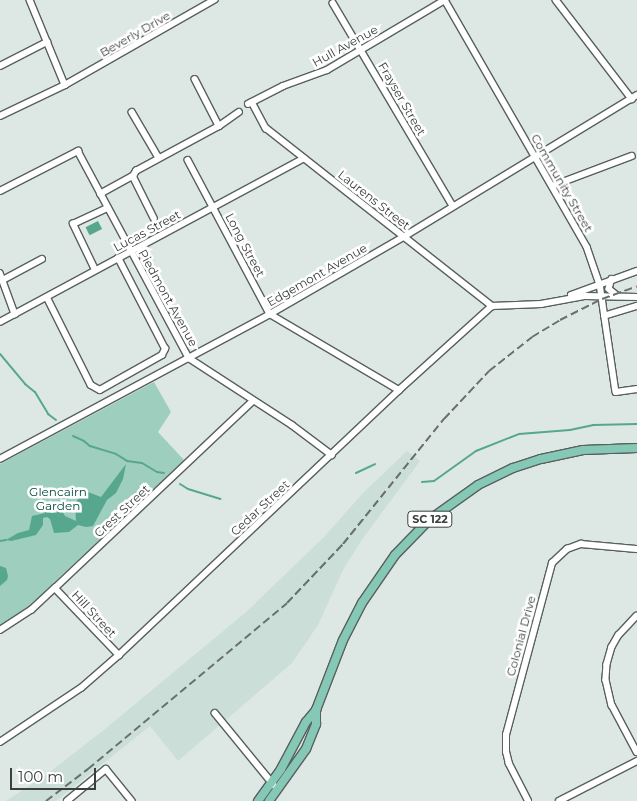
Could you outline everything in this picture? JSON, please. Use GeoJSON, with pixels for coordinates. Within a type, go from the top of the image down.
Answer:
{"type":"FeatureCollection","features":[{"type":"Feature","properties":{"kind":"main road","name":"SC 122"},"geometry":{"type":"LineString","coordinates":[[258,801],[272,782],[306,722],[316,710],[343,640],[362,603],[396,555],[415,533],[445,507],[495,476],[541,459],[583,450],[637,448]]}},
{"type":"Feature","properties":{"kind":"main road","name":"SC 122"},"geometry":{"type":"LineString","coordinates":[[269,801],[306,749],[316,724],[316,710]]}},
{"type":"Feature","properties":{"kind":"street"},"geometry":{"type":"LineString","coordinates":[[30,0],[65,85]]}},
{"type":"Feature","properties":{"kind":"street","name":"Beverly Drive"},"geometry":{"type":"LineString","coordinates":[[0,116],[65,85],[214,0]]}},
{"type":"Feature","properties":{"kind":"street","name":"Hull Avenue"},"geometry":{"type":"LineString","coordinates":[[250,103],[283,86],[327,70],[445,0]]}},
{"type":"Feature","properties":{"kind":"street","name":"Community Street"},"geometry":{"type":"LineString","coordinates":[[445,0],[587,247],[600,284],[616,392],[637,389]]}},
{"type":"Feature","properties":{"kind":"street"},"geometry":{"type":"LineString","coordinates":[[556,0],[635,97]]}},
{"type":"Feature","properties":{"kind":"street","name":"Frayser Street"},"geometry":{"type":"LineString","coordinates":[[333,3],[453,206]]}},
{"type":"Feature","properties":{"kind":"street"},"geometry":{"type":"LineString","coordinates":[[0,66],[47,42]]}},
{"type":"Feature","properties":{"kind":"street"},"geometry":{"type":"LineString","coordinates":[[195,79],[219,126]]}},
{"type":"Feature","properties":{"kind":"street","name":"Edgemont Avenue"},"geometry":{"type":"LineString","coordinates":[[0,460],[270,314],[405,236],[635,97]]}},
{"type":"Feature","properties":{"kind":"street","name":"Laurens Street"},"geometry":{"type":"LineString","coordinates":[[250,103],[266,128],[492,306]]}},
{"type":"Feature","properties":{"kind":"street"},"geometry":{"type":"LineString","coordinates":[[132,112],[160,158]]}},
{"type":"Feature","properties":{"kind":"street"},"geometry":{"type":"LineString","coordinates":[[100,194],[133,176],[136,171],[219,126],[239,112]]}},
{"type":"Feature","properties":{"kind":"street","name":"Piedmont Avenue"},"geometry":{"type":"LineString","coordinates":[[0,191],[78,151],[190,358],[292,425],[332,455]]}},
{"type":"Feature","properties":{"kind":"street"},"geometry":{"type":"LineString","coordinates":[[552,186],[632,156]]}},
{"type":"Feature","properties":{"kind":"street","name":"Lucas Street"},"geometry":{"type":"LineString","coordinates":[[0,322],[304,158]]}},
{"type":"Feature","properties":{"kind":"street","name":"Long Street"},"geometry":{"type":"LineString","coordinates":[[188,160],[270,314]]}},
{"type":"Feature","properties":{"kind":"street"},"geometry":{"type":"LineString","coordinates":[[133,176],[154,218]]}},
{"type":"Feature","properties":{"kind":"street"},"geometry":{"type":"LineString","coordinates":[[95,270],[73,224],[106,205]]}},
{"type":"Feature","properties":{"kind":"street"},"geometry":{"type":"LineString","coordinates":[[47,297],[92,385],[100,390],[162,355],[165,349],[118,258]]}},
{"type":"Feature","properties":{"kind":"street"},"geometry":{"type":"LineString","coordinates":[[3,280],[42,260]]}},
{"type":"Feature","properties":{"kind":"street"},"geometry":{"type":"LineString","coordinates":[[563,299],[637,271]]}},
{"type":"Feature","properties":{"kind":"street"},"geometry":{"type":"LineString","coordinates":[[0,273],[15,314]]}},
{"type":"Feature","properties":{"kind":"street"},"geometry":{"type":"LineString","coordinates":[[612,279],[608,287],[617,296]]}},
{"type":"Feature","properties":{"kind":"street"},"geometry":{"type":"LineString","coordinates":[[585,296],[597,292],[600,284]]}},
{"type":"Feature","properties":{"kind":"street"},"geometry":{"type":"LineString","coordinates":[[600,284],[608,292],[617,296]]}},
{"type":"Feature","properties":{"kind":"street"},"geometry":{"type":"LineString","coordinates":[[492,306],[536,304],[585,296],[637,297]]}},
{"type":"Feature","properties":{"kind":"street","name":"Cedar Street"},"geometry":{"type":"LineString","coordinates":[[0,742],[81,688],[119,655],[399,390],[492,306]]}},
{"type":"Feature","properties":{"kind":"street"},"geometry":{"type":"LineString","coordinates":[[604,316],[637,306]]}},
{"type":"Feature","properties":{"kind":"street"},"geometry":{"type":"LineString","coordinates":[[270,314],[399,390]]}},
{"type":"Feature","properties":{"kind":"street","name":"Crest Street"},"geometry":{"type":"LineString","coordinates":[[0,630],[30,610],[56,588],[253,401]]}},
{"type":"Feature","properties":{"kind":"street","name":"Colonial Drive"},"geometry":{"type":"LineString","coordinates":[[528,801],[509,764],[506,741],[549,569],[560,553],[581,544],[637,549]]}},
{"type":"Feature","properties":{"kind":"street","name":"Hill Street"},"geometry":{"type":"LineString","coordinates":[[56,588],[119,655]]}},
{"type":"Feature","properties":{"kind":"street"},"geometry":{"type":"LineString","coordinates":[[637,616],[619,635],[606,664],[606,680],[612,705],[637,752]]}},
{"type":"Feature","properties":{"kind":"street"},"geometry":{"type":"LineString","coordinates":[[215,713],[278,789]]}},
{"type":"Feature","properties":{"kind":"street"},"geometry":{"type":"LineString","coordinates":[[559,801],[637,760]]}},
{"type":"Feature","properties":{"kind":"street"},"geometry":{"type":"LineString","coordinates":[[67,801],[106,769],[132,801]]}},
{"type":"Feature","properties":{"kind":"shaded area"},"geometry":{"type":"Polygon","coordinates":[[[98,221],[102,229],[90,235],[86,227],[98,221]]]}},
{"type":"Feature","properties":{"kind":"shaded area"},"geometry":{"type":"Polygon","coordinates":[[[407,451],[420,461],[361,541],[343,570],[318,625],[292,663],[178,761],[150,726],[56,801],[6,801],[46,775],[105,729],[245,613],[324,537],[363,493],[407,451]]]}},
{"type":"Feature","properties":{"kind":"shaded area"},"geometry":{"type":"Polygon","coordinates":[[[126,464],[123,479],[116,493],[107,500],[93,526],[78,525],[69,532],[54,533],[50,519],[47,517],[43,518],[43,525],[36,535],[11,541],[6,540],[18,533],[29,530],[32,516],[45,513],[47,506],[52,505],[61,509],[65,516],[76,521],[75,504],[81,494],[88,492],[101,497],[126,464]]]}},
{"type":"Feature","properties":{"kind":"shaded area"},"geometry":{"type":"Polygon","coordinates":[[[0,566],[6,568],[8,576],[7,580],[0,586],[0,566]]]}},
{"type":"Feature","properties":{"kind":"green space","name":"Glencairn Garden"},"geometry":{"type":"Polygon","coordinates":[[[154,382],[171,412],[158,432],[184,460],[29,606],[0,626],[0,464],[154,382]]]}},
{"type":"Feature","properties":{"kind":"waterway"},"geometry":{"type":"LineString","coordinates":[[0,354],[25,384],[35,392],[48,414],[56,420]]}},
{"type":"Feature","properties":{"kind":"waterway"},"geometry":{"type":"LineString","coordinates":[[422,482],[434,481],[476,451],[519,434],[570,430],[593,425],[637,424]]}},
{"type":"Feature","properties":{"kind":"waterway"},"geometry":{"type":"LineString","coordinates":[[73,436],[90,446],[116,454],[127,461],[142,463],[157,472],[164,473]]}},
{"type":"Feature","properties":{"kind":"waterway"},"geometry":{"type":"LineString","coordinates":[[356,473],[375,464]]}},
{"type":"Feature","properties":{"kind":"waterway"},"geometry":{"type":"LineString","coordinates":[[180,484],[188,489],[221,499]]}},
{"type":"Feature","properties":{"kind":"waterway"},"geometry":{"type":"LineString","coordinates":[[0,541],[6,540]]}},
{"type":"Feature","properties":{"kind":"railway"},"geometry":{"type":"LineString","coordinates":[[46,801],[88,769],[287,603],[343,544],[444,419],[489,371],[532,337],[560,320],[602,299],[637,286]]}}]}
